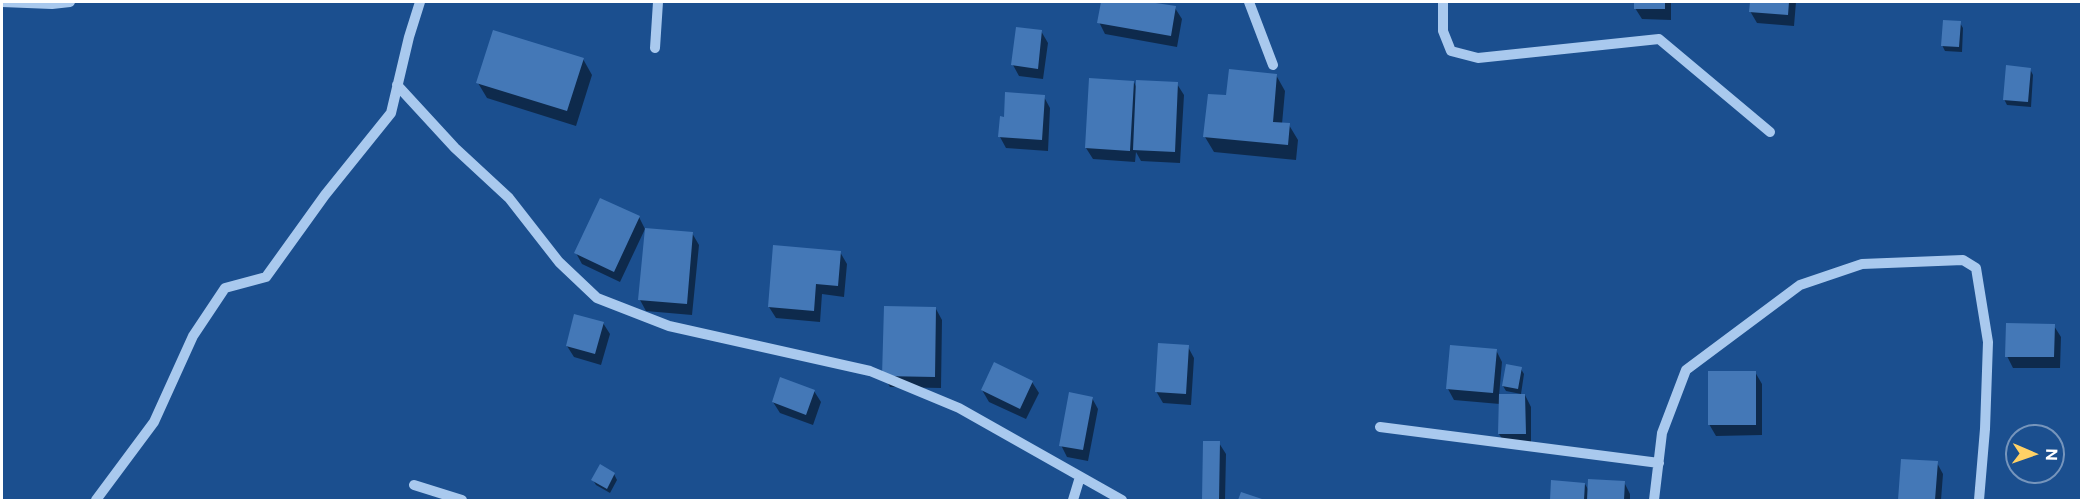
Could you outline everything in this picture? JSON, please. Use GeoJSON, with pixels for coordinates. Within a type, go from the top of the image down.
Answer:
{"type":"FeatureCollection","features":[{"type":"Feature","properties":{"kind":"street"},"geometry":{"type":"LineString","coordinates":[[2,2],[52,4],[70,2]]}},
{"type":"Feature","properties":{"kind":"street"},"geometry":{"type":"LineString","coordinates":[[96,501],[154,422],[193,336],[225,288],[266,277],[325,195],[391,113],[420,2]]}},
{"type":"Feature","properties":{"kind":"street"},"geometry":{"type":"LineString","coordinates":[[655,48],[658,2]]}},
{"type":"Feature","properties":{"kind":"street"},"geometry":{"type":"LineString","coordinates":[[1249,2],[1273,64]]}},
{"type":"Feature","properties":{"kind":"street"},"geometry":{"type":"LineString","coordinates":[[1443,2],[1443,31],[1451,51],[1478,58],[1659,39],[1770,132]]}},
{"type":"Feature","properties":{"kind":"street"},"geometry":{"type":"LineString","coordinates":[[397,85],[455,148],[509,198],[559,262],[597,298],[669,326],[870,371],[959,408],[1122,501]]}},
{"type":"Feature","properties":{"kind":"street"},"geometry":{"type":"LineString","coordinates":[[1654,501],[1662,433],[1686,370],[1800,285],[1862,264],[1963,260],[1976,268],[1988,342],[1985,429],[1979,501]]}},
{"type":"Feature","properties":{"kind":"street"},"geometry":{"type":"LineString","coordinates":[[1380,427],[1659,463]]}},
{"type":"Feature","properties":{"kind":"street"},"geometry":{"type":"LineString","coordinates":[[1073,501],[1080,477]]}},
{"type":"Feature","properties":{"kind":"street"},"geometry":{"type":"LineString","coordinates":[[414,485],[462,501]]}},
{"type":"Feature","properties":{"kind":"building"},"geometry":{"type":"Polygon","coordinates":[[[1101,2],[1149,2],[1176,6],[1171,36],[1097,23],[1101,2]]]}},
{"type":"Feature","properties":{"kind":"building"},"geometry":{"type":"Polygon","coordinates":[[[1634,2],[1665,2],[1665,9],[1634,9],[1634,2]]]}},
{"type":"Feature","properties":{"kind":"building"},"geometry":{"type":"Polygon","coordinates":[[[1750,2],[1789,2],[1788,15],[1749,12],[1750,2]]]}},
{"type":"Feature","properties":{"kind":"building"},"geometry":{"type":"Polygon","coordinates":[[[1943,20],[1961,21],[1959,47],[1941,46],[1943,20]]]}},
{"type":"Feature","properties":{"kind":"building"},"geometry":{"type":"Polygon","coordinates":[[[1016,27],[1042,30],[1038,69],[1011,65],[1016,27]]]}},
{"type":"Feature","properties":{"kind":"building"},"geometry":{"type":"Polygon","coordinates":[[[493,30],[584,58],[567,111],[476,83],[493,30]]]}},
{"type":"Feature","properties":{"kind":"building"},"geometry":{"type":"Polygon","coordinates":[[[2006,65],[2031,68],[2028,102],[2003,100],[2006,65]]]}},
{"type":"Feature","properties":{"kind":"building"},"geometry":{"type":"Polygon","coordinates":[[[1229,69],[1277,74],[1273,122],[1290,123],[1288,145],[1203,137],[1208,94],[1226,95],[1229,69]]]}},
{"type":"Feature","properties":{"kind":"building"},"geometry":{"type":"Polygon","coordinates":[[[1089,78],[1134,81],[1130,151],[1085,148],[1089,78]]]}},
{"type":"Feature","properties":{"kind":"building"},"geometry":{"type":"Polygon","coordinates":[[[1136,80],[1178,82],[1175,152],[1133,150],[1136,80]]]}},
{"type":"Feature","properties":{"kind":"building"},"geometry":{"type":"Polygon","coordinates":[[[1005,92],[1045,95],[1042,140],[998,137],[1000,116],[1004,117],[1005,92]]]}},
{"type":"Feature","properties":{"kind":"building"},"geometry":{"type":"Polygon","coordinates":[[[600,198],[640,216],[614,272],[574,253],[600,198]]]}},
{"type":"Feature","properties":{"kind":"building"},"geometry":{"type":"Polygon","coordinates":[[[645,228],[693,232],[687,304],[638,300],[645,228]]]}},
{"type":"Feature","properties":{"kind":"building"},"geometry":{"type":"Polygon","coordinates":[[[773,245],[841,251],[838,286],[816,284],[814,311],[768,307],[773,245]]]}},
{"type":"Feature","properties":{"kind":"building"},"geometry":{"type":"Polygon","coordinates":[[[884,306],[936,307],[935,377],[882,376],[884,306]]]}},
{"type":"Feature","properties":{"kind":"building"},"geometry":{"type":"Polygon","coordinates":[[[574,314],[604,322],[595,354],[566,346],[574,314]]]}},
{"type":"Feature","properties":{"kind":"building"},"geometry":{"type":"Polygon","coordinates":[[[2006,323],[2055,324],[2054,357],[2005,357],[2006,323]]]}},
{"type":"Feature","properties":{"kind":"building"},"geometry":{"type":"Polygon","coordinates":[[[1158,343],[1189,345],[1186,394],[1155,392],[1158,343]]]}},
{"type":"Feature","properties":{"kind":"building"},"geometry":{"type":"Polygon","coordinates":[[[1450,345],[1497,349],[1493,393],[1446,389],[1450,345]]]}},
{"type":"Feature","properties":{"kind":"building"},"geometry":{"type":"Polygon","coordinates":[[[994,362],[1033,381],[1020,409],[981,390],[994,362]]]}},
{"type":"Feature","properties":{"kind":"building"},"geometry":{"type":"Polygon","coordinates":[[[1506,364],[1522,367],[1518,389],[1502,386],[1506,364]]]}},
{"type":"Feature","properties":{"kind":"building"},"geometry":{"type":"Polygon","coordinates":[[[1708,371],[1756,371],[1756,425],[1708,425],[1708,371]]]}},
{"type":"Feature","properties":{"kind":"building"},"geometry":{"type":"Polygon","coordinates":[[[780,377],[815,390],[806,415],[772,402],[780,377]]]}},
{"type":"Feature","properties":{"kind":"building"},"geometry":{"type":"Polygon","coordinates":[[[1069,392],[1093,397],[1083,450],[1059,446],[1069,392]]]}},
{"type":"Feature","properties":{"kind":"building"},"geometry":{"type":"Polygon","coordinates":[[[1499,394],[1525,394],[1526,434],[1498,434],[1499,394]]]}},
{"type":"Feature","properties":{"kind":"building"},"geometry":{"type":"Polygon","coordinates":[[[1203,441],[1220,441],[1219,500],[1202,500],[1203,441]]]}},
{"type":"Feature","properties":{"kind":"building"},"geometry":{"type":"Polygon","coordinates":[[[1901,459],[1938,461],[1935,500],[1898,500],[1901,459]]]}},
{"type":"Feature","properties":{"kind":"building"},"geometry":{"type":"Polygon","coordinates":[[[600,464],[615,473],[607,489],[591,480],[600,464]]]}},
{"type":"Feature","properties":{"kind":"building"},"geometry":{"type":"Polygon","coordinates":[[[1588,479],[1625,481],[1624,500],[1587,500],[1588,479]]]}},
{"type":"Feature","properties":{"kind":"building"},"geometry":{"type":"Polygon","coordinates":[[[1551,480],[1585,483],[1584,500],[1550,500],[1551,480]]]}},
{"type":"Feature","properties":{"kind":"building"},"geometry":{"type":"Polygon","coordinates":[[[1241,492],[1265,500],[1238,500],[1241,492]]]}}]}
